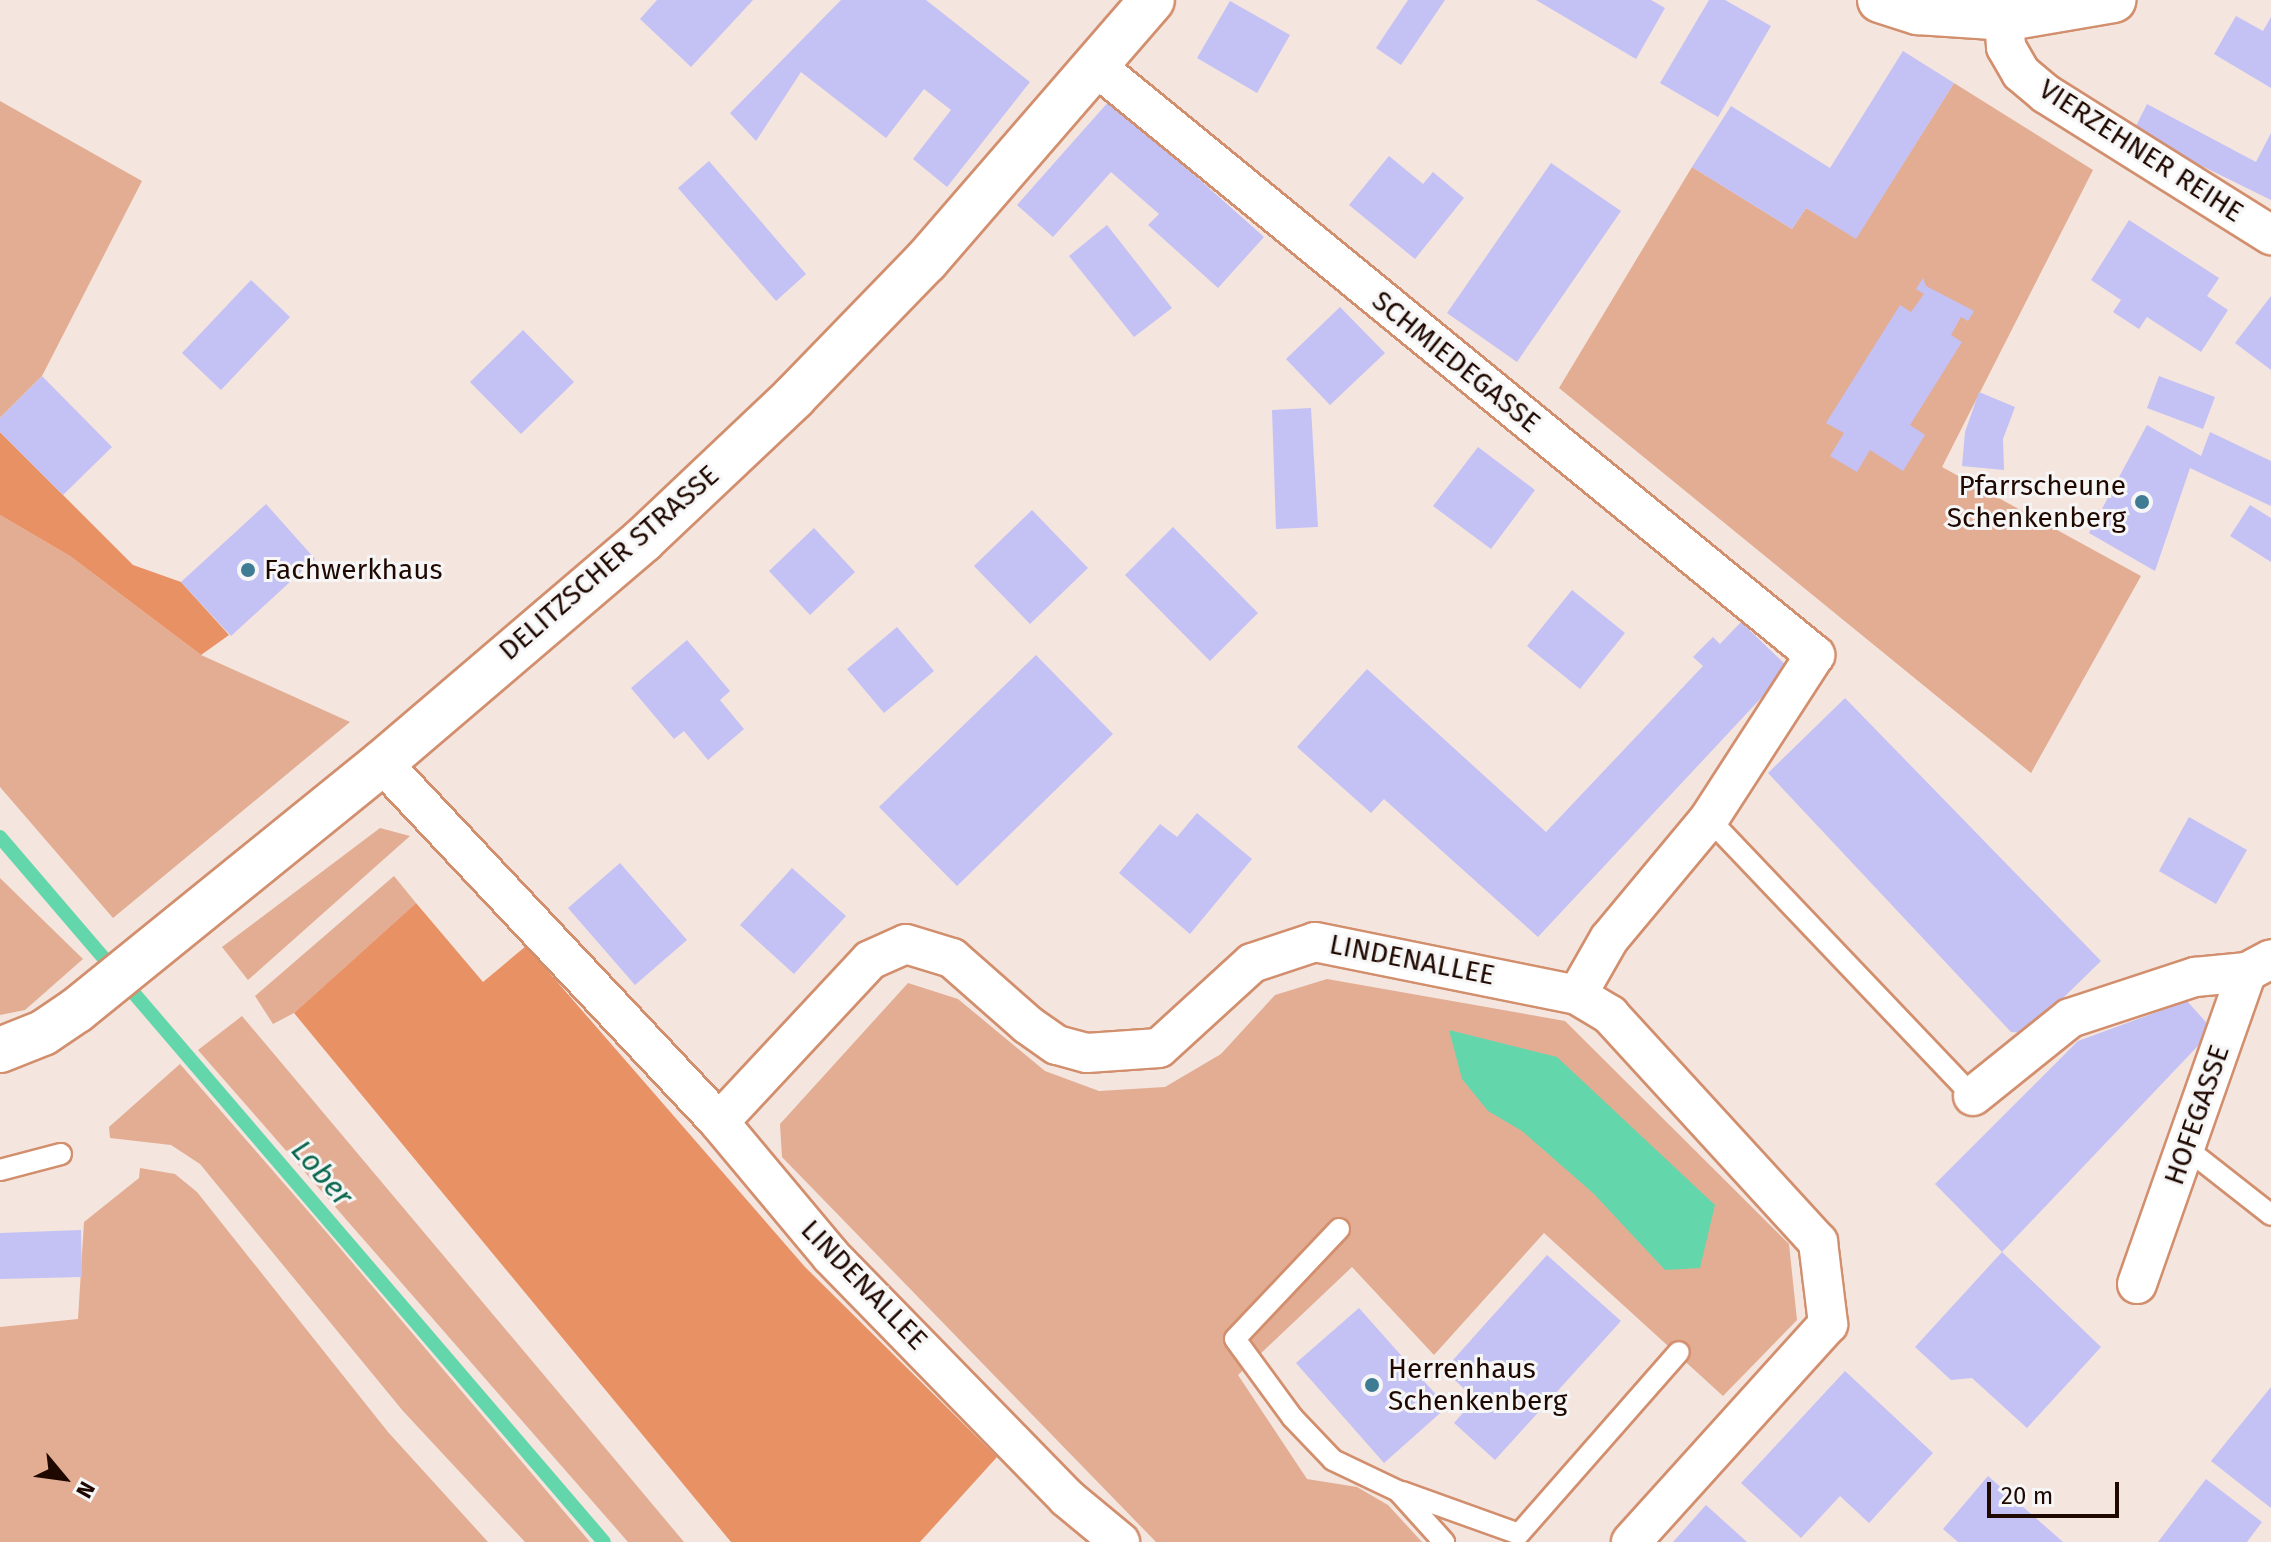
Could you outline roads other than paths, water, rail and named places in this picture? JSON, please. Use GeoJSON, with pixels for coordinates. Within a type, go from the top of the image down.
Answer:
{"type":"FeatureCollection","features":[{"type":"Feature","properties":{"kind":"street","name":"DELITZSCHER STRASSE"},"geometry":{"type":"LineString","coordinates":[[0,1050],[43,1033],[77,1010],[382,763],[643,540],[794,397],[926,261],[1098,68],[1152,0]]}},
{"type":"Feature","properties":{"kind":"street"},"geometry":{"type":"LineString","coordinates":[[1880,0],[1918,12],[2004,18],[2049,14],[2113,0]]}},
{"type":"Feature","properties":{"kind":"street","name":"VIERZEHNER REIHE"},"geometry":{"type":"LineString","coordinates":[[2004,18],[2006,47],[2021,73],[2046,94],[2271,235]]}},
{"type":"Feature","properties":{"kind":"street","name":"SCHMIEDEGASSE"},"geometry":{"type":"LineString","coordinates":[[1098,68],[1815,655],[1709,819]]}},
{"type":"Feature","properties":{"kind":"street","name":"LINDENALLEE"},"geometry":{"type":"LineString","coordinates":[[382,763],[719,1122],[831,1256],[1067,1498],[1120,1542]]}},
{"type":"Feature","properties":{"kind":"street"},"geometry":{"type":"LineString","coordinates":[[1577,995],[1609,939],[1709,819]]}},
{"type":"Feature","properties":{"kind":"street","name":"LINDENALLEE"},"geometry":{"type":"LineString","coordinates":[[719,1122],[870,960],[906,944],[952,958],[1028,1025],[1057,1045],[1087,1053],[1159,1048],[1252,963],[1315,942],[1577,995],[1610,1015],[1818,1242],[1828,1324],[1631,1542]]}},
{"type":"Feature","properties":{"kind":"street"},"geometry":{"type":"LineString","coordinates":[[1973,1096],[2070,1018],[2195,977],[2259,965]]}},
{"type":"Feature","properties":{"kind":"street","name":"HOFEGASSE"},"geometry":{"type":"LineString","coordinates":[[2137,1284],[2186,1148],[2259,965]]}},
{"type":"Feature","properties":{"kind":"lane"},"geometry":{"type":"LineString","coordinates":[[1709,819],[1973,1096]]}},
{"type":"Feature","properties":{"kind":"lane"},"geometry":{"type":"LineString","coordinates":[[2186,1148],[2271,1215]]}},
{"type":"Feature","properties":{"kind":"lane"},"geometry":{"type":"LineString","coordinates":[[0,1170],[61,1154]]}},
{"type":"Feature","properties":{"kind":"lane"},"geometry":{"type":"LineString","coordinates":[[1339,1229],[1235,1339],[1292,1417],[1333,1460],[1398,1491],[1519,1534],[1679,1352]]}},
{"type":"Feature","properties":{"kind":"lane"},"geometry":{"type":"LineString","coordinates":[[1398,1491],[1444,1542]]}},
{"type":"Feature","properties":{"kind":"waterway","name":"Lober"},"geometry":{"type":"LineString","coordinates":[[0,837],[604,1542]]}},
{"type":"Feature","properties":{"kind":"place","name":"Pfarrscheune Schenkenberg"},"geometry":{"type":"Point","coordinates":[2142,502]}},
{"type":"Feature","properties":{"kind":"place","name":"Fachwerkhaus"},"geometry":{"type":"Point","coordinates":[248,570]}},
{"type":"Feature","properties":{"kind":"place","name":"Herrenhaus Schenkenberg"},"geometry":{"type":"Point","coordinates":[1372,1385]}}]}
